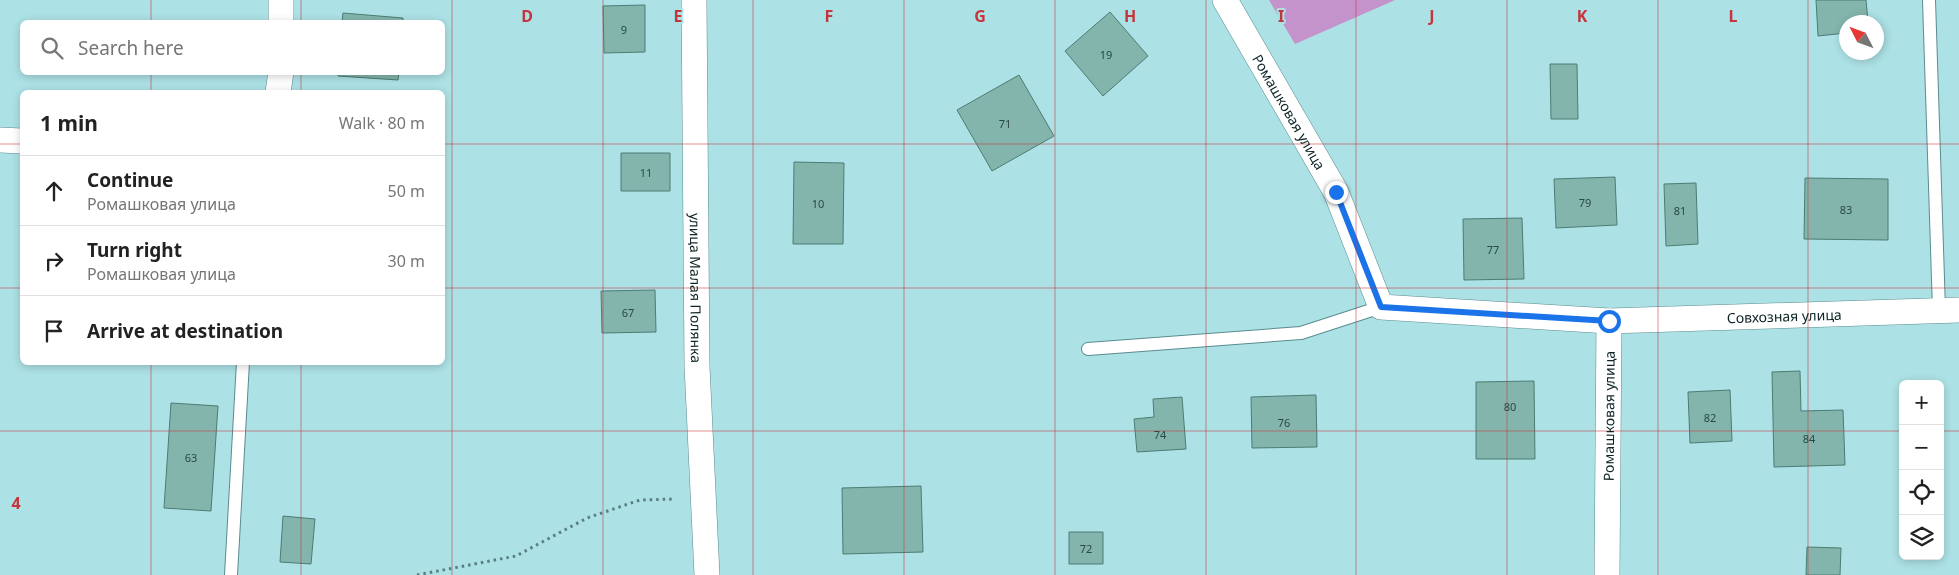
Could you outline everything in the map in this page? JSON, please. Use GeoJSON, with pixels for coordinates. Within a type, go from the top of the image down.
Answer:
{"type":"FeatureCollection","features":[{"type":"Feature","properties":{"kind":"street"},"geometry":{"type":"LineString","coordinates":[[281,0],[281,20]]}},
{"type":"Feature","properties":{"kind":"street","name":"улица Малая Полянка"},"geometry":{"type":"LineString","coordinates":[[694,0],[697,366],[707,575]]}},
{"type":"Feature","properties":{"kind":"street","name":"Ромашковая улица"},"geometry":{"type":"LineString","coordinates":[[1225,0],[1336,192],[1381,307]]}},
{"type":"Feature","properties":{"kind":"street"},"geometry":{"type":"LineString","coordinates":[[278,90],[280,75]]}},
{"type":"Feature","properties":{"kind":"street"},"geometry":{"type":"LineString","coordinates":[[0,140],[20,141]]}},
{"type":"Feature","properties":{"kind":"street"},"geometry":{"type":"LineString","coordinates":[[1381,307],[1609,321]]}},
{"type":"Feature","properties":{"kind":"street","name":"Совхозная улица"},"geometry":{"type":"LineString","coordinates":[[1609,321],[1949,310]]}},
{"type":"Feature","properties":{"kind":"street","name":"Ромашковая улица"},"geometry":{"type":"LineString","coordinates":[[1606,575],[1609,321]]}},
{"type":"Feature","properties":{"kind":"lane"},"geometry":{"type":"LineString","coordinates":[[1929,0],[1949,310]]}},
{"type":"Feature","properties":{"kind":"lane"},"geometry":{"type":"LineString","coordinates":[[1088,349],[1301,333],[1381,307]]}},
{"type":"Feature","properties":{"kind":"lane"},"geometry":{"type":"LineString","coordinates":[[231,575],[243,365]]}},
{"type":"Feature","properties":{"kind":"path"},"geometry":{"type":"LineString","coordinates":[[417,575],[516,556],[587,518],[640,500],[703,498]]}},
{"type":"Feature","properties":{"kind":"shaded area"},"geometry":{"type":"Polygon","coordinates":[[[1269,0],[1395,0],[1295,44],[1269,0]]]}},
{"type":"Feature","properties":{"kind":"building"},"geometry":{"type":"Polygon","coordinates":[[[1816,0],[1866,0],[1867,15],[1839,15],[1839,34],[1818,36],[1816,0]]]}},
{"type":"Feature","properties":{"kind":"building"},"geometry":{"type":"Polygon","coordinates":[[[645,5],[645,52],[604,53],[603,6],[645,5]]]}},
{"type":"Feature","properties":{"kind":"building"},"geometry":{"type":"Polygon","coordinates":[[[1110,12],[1148,56],[1103,96],[1065,51],[1110,12]]]}},
{"type":"Feature","properties":{"kind":"building"},"geometry":{"type":"Polygon","coordinates":[[[343,13],[403,18],[403,20],[342,20],[343,13]]]}},
{"type":"Feature","properties":{"kind":"building"},"geometry":{"type":"Polygon","coordinates":[[[1550,64],[1577,64],[1578,119],[1551,119],[1550,64]]]}},
{"type":"Feature","properties":{"kind":"building"},"geometry":{"type":"Polygon","coordinates":[[[338,75],[399,75],[398,80],[338,75]]]}},
{"type":"Feature","properties":{"kind":"building"},"geometry":{"type":"Polygon","coordinates":[[[1019,75],[1054,136],[992,171],[957,110],[1019,75]]]}},
{"type":"Feature","properties":{"kind":"building"},"geometry":{"type":"Polygon","coordinates":[[[621,153],[670,153],[670,191],[621,191],[621,153]]]}},
{"type":"Feature","properties":{"kind":"building"},"geometry":{"type":"Polygon","coordinates":[[[794,162],[844,163],[843,244],[793,244],[794,162]]]}},
{"type":"Feature","properties":{"kind":"building"},"geometry":{"type":"Polygon","coordinates":[[[1615,177],[1617,225],[1556,228],[1554,179],[1615,177]]]}},
{"type":"Feature","properties":{"kind":"building"},"geometry":{"type":"Polygon","coordinates":[[[1805,178],[1888,179],[1888,240],[1804,239],[1805,178]]]}},
{"type":"Feature","properties":{"kind":"building"},"geometry":{"type":"Polygon","coordinates":[[[1696,183],[1698,244],[1666,246],[1664,184],[1696,183]]]}},
{"type":"Feature","properties":{"kind":"building"},"geometry":{"type":"Polygon","coordinates":[[[1522,218],[1524,279],[1464,280],[1463,219],[1522,218]]]}},
{"type":"Feature","properties":{"kind":"building"},"geometry":{"type":"Polygon","coordinates":[[[655,290],[656,332],[602,333],[601,291],[655,290]]]}},
{"type":"Feature","properties":{"kind":"building"},"geometry":{"type":"Polygon","coordinates":[[[1800,371],[1801,411],[1843,410],[1845,465],[1774,467],[1772,372],[1800,371]]]}},
{"type":"Feature","properties":{"kind":"building"},"geometry":{"type":"Polygon","coordinates":[[[1534,381],[1535,459],[1476,459],[1476,382],[1534,381]]]}},
{"type":"Feature","properties":{"kind":"building"},"geometry":{"type":"Polygon","coordinates":[[[1730,390],[1732,441],[1690,443],[1688,392],[1730,390]]]}},
{"type":"Feature","properties":{"kind":"building"},"geometry":{"type":"Polygon","coordinates":[[[1316,395],[1317,447],[1252,448],[1251,397],[1316,395]]]}},
{"type":"Feature","properties":{"kind":"building"},"geometry":{"type":"Polygon","coordinates":[[[1182,397],[1186,449],[1137,452],[1134,419],[1154,417],[1153,399],[1182,397]]]}},
{"type":"Feature","properties":{"kind":"building"},"geometry":{"type":"Polygon","coordinates":[[[171,403],[218,406],[211,511],[164,508],[171,403]]]}},
{"type":"Feature","properties":{"kind":"building"},"geometry":{"type":"Polygon","coordinates":[[[921,486],[923,552],[843,554],[842,488],[921,486]]]}},
{"type":"Feature","properties":{"kind":"building"},"geometry":{"type":"Polygon","coordinates":[[[283,516],[315,519],[311,564],[280,562],[283,516]]]}},
{"type":"Feature","properties":{"kind":"building"},"geometry":{"type":"Polygon","coordinates":[[[1069,532],[1103,532],[1103,564],[1069,564],[1069,532]]]}},
{"type":"Feature","properties":{"kind":"building"},"geometry":{"type":"Polygon","coordinates":[[[1807,547],[1841,548],[1840,575],[1806,575],[1807,547]]]}},
{"type":"Feature","properties":{"kind":"route"},"geometry":{"type":"LineString","coordinates":[[1336,192],[1381,307],[1609,321]]}}]}
